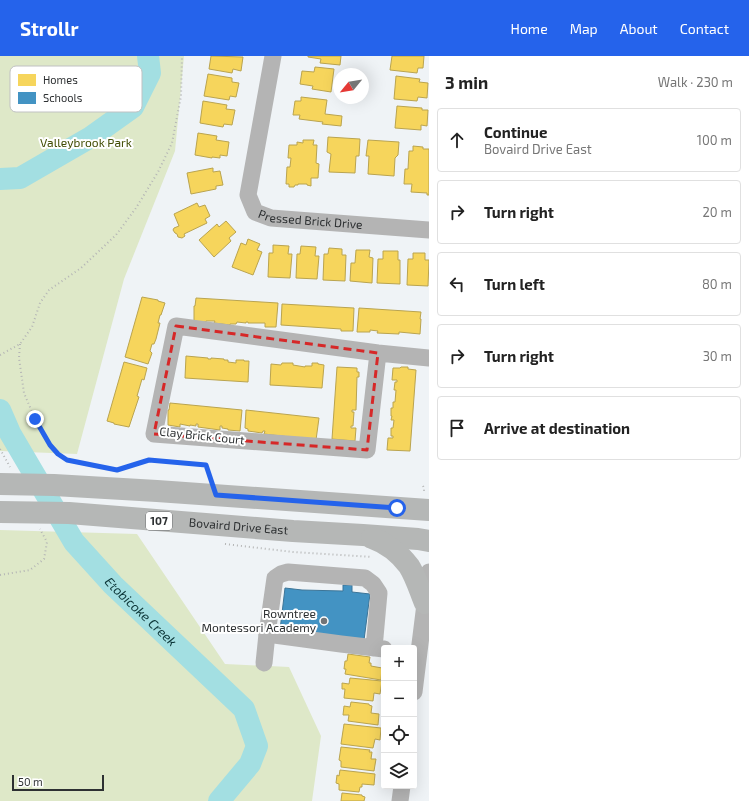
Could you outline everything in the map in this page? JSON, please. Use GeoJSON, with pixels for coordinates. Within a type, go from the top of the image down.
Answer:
{"type":"FeatureCollection","features":[{"type":"Feature","properties":{"kind":"main road"},"geometry":{"type":"LineString","coordinates":[[5,485],[54,485],[216,495],[426,501]]}},
{"type":"Feature","properties":{"kind":"main road","name":"Bovaird Drive East"},"geometry":{"type":"LineString","coordinates":[[8,512],[68,513],[363,535],[429,542]]}},
{"type":"Feature","properties":{"kind":"main road"},"geometry":{"type":"LineString","coordinates":[[363,535],[379,541],[392,549],[403,559],[409,566],[427,599]]}},
{"type":"Feature","properties":{"kind":"street","name":"Pressed Brick Drive"},"geometry":{"type":"LineString","coordinates":[[273,56],[248,195],[256,212],[271,218],[429,230]]}},
{"type":"Feature","properties":{"kind":"street","name":"Clay Brick Court"},"geometry":{"type":"LineString","coordinates":[[378,353],[367,450],[154,434],[176,326],[378,353],[429,358]]}},
{"type":"Feature","properties":{"kind":"street"},"geometry":{"type":"LineString","coordinates":[[264,663],[267,634],[275,578],[281,574],[288,572],[365,578],[373,584],[379,593],[379,648],[267,634]]}},
{"type":"Feature","properties":{"kind":"street"},"geometry":{"type":"LineString","coordinates":[[417,652],[427,599],[429,572]]}},
{"type":"Feature","properties":{"kind":"street"},"geometry":{"type":"LineString","coordinates":[[400,801],[402,789]]}},
{"type":"Feature","properties":{"kind":"path"},"geometry":{"type":"LineString","coordinates":[[0,355],[20,344],[32,327],[40,303],[49,290],[81,268],[116,235],[136,208],[158,172],[172,142],[181,96],[182,56]]}},
{"type":"Feature","properties":{"kind":"path"},"geometry":{"type":"LineString","coordinates":[[20,344],[24,393],[35,419],[50,445],[58,454],[67,460],[117,470],[149,460],[206,465],[216,495]]}},
{"type":"Feature","properties":{"kind":"path"},"geometry":{"type":"LineString","coordinates":[[425,487],[426,501]]}},
{"type":"Feature","properties":{"kind":"path"},"geometry":{"type":"LineString","coordinates":[[225,544],[294,552],[373,557]]}},
{"type":"Feature","properties":{"kind":"highlighted area"},"geometry":{"type":"Polygon","coordinates":[[[176,326],[378,353],[367,450],[154,434],[176,326]]]}},
{"type":"Feature","properties":{"kind":"green space","name":"Valleybrook Park"},"geometry":{"type":"Polygon","coordinates":[[[0,56],[184,56],[175,151],[124,279],[77,454],[0,451],[0,56]]]}},
{"type":"Feature","properties":{"kind":"green space"},"geometry":{"type":"Polygon","coordinates":[[[0,530],[137,534],[225,664],[289,667],[321,736],[312,801],[0,801],[0,530]]]}},
{"type":"Feature","properties":{"kind":"building: Homes"},"geometry":{"type":"Polygon","coordinates":[[[211,56],[243,57],[241,71],[233,69],[232,73],[209,69],[211,56]]]}},
{"type":"Feature","properties":{"kind":"building: Homes"},"geometry":{"type":"Polygon","coordinates":[[[308,56],[341,56],[340,65],[320,63],[321,59],[308,56]]]}},
{"type":"Feature","properties":{"kind":"building: Homes"},"geometry":{"type":"Polygon","coordinates":[[[392,56],[424,56],[423,68],[418,68],[417,73],[390,70],[392,56]]]}},
{"type":"Feature","properties":{"kind":"building: Homes"},"geometry":{"type":"Polygon","coordinates":[[[315,67],[333,69],[331,92],[312,89],[313,86],[300,84],[302,71],[314,72],[315,67]]]}},
{"type":"Feature","properties":{"kind":"building: Homes"},"geometry":{"type":"Polygon","coordinates":[[[208,74],[232,78],[232,82],[239,83],[236,97],[230,96],[229,100],[204,96],[208,74]]]}},
{"type":"Feature","properties":{"kind":"building: Homes"},"geometry":{"type":"Polygon","coordinates":[[[396,76],[420,79],[419,82],[428,83],[427,98],[418,97],[417,101],[394,99],[396,76]]]}},
{"type":"Feature","properties":{"kind":"building: Homes"},"geometry":{"type":"Polygon","coordinates":[[[301,97],[327,100],[325,114],[342,116],[341,126],[299,119],[300,115],[293,115],[295,101],[301,101],[301,97]]]}},
{"type":"Feature","properties":{"kind":"building: Homes"},"geometry":{"type":"Polygon","coordinates":[[[203,101],[227,105],[226,109],[235,110],[232,125],[224,124],[223,127],[200,123],[203,101]]]}},
{"type":"Feature","properties":{"kind":"building: Homes"},"geometry":{"type":"Polygon","coordinates":[[[397,106],[422,108],[422,110],[428,110],[427,126],[421,125],[421,130],[395,128],[397,106]]]}},
{"type":"Feature","properties":{"kind":"building: Homes"},"geometry":{"type":"Polygon","coordinates":[[[198,133],[217,136],[216,140],[229,142],[227,156],[220,155],[220,158],[212,158],[195,155],[198,133]]]}},
{"type":"Feature","properties":{"kind":"building: Homes"},"geometry":{"type":"Polygon","coordinates":[[[328,137],[360,139],[359,156],[356,156],[355,173],[329,172],[331,154],[327,152],[328,137]]]}},
{"type":"Feature","properties":{"kind":"building: Homes"},"geometry":{"type":"Polygon","coordinates":[[[303,140],[314,140],[313,145],[317,145],[316,163],[319,164],[318,178],[311,178],[311,186],[307,184],[298,184],[294,187],[289,187],[289,184],[286,184],[287,167],[290,167],[291,158],[288,158],[289,145],[297,145],[297,142],[303,143],[303,140]]]}},
{"type":"Feature","properties":{"kind":"building: Homes"},"geometry":{"type":"Polygon","coordinates":[[[368,140],[399,142],[398,155],[395,158],[394,176],[368,174],[369,156],[366,156],[368,140]]]}},
{"type":"Feature","properties":{"kind":"building: Homes"},"geometry":{"type":"Polygon","coordinates":[[[413,146],[429,149],[429,195],[427,195],[427,193],[411,192],[412,184],[404,184],[405,169],[408,169],[409,151],[413,151],[413,146]]]}},
{"type":"Feature","properties":{"kind":"building: Homes"},"geometry":{"type":"Polygon","coordinates":[[[213,168],[213,172],[220,171],[223,185],[216,186],[216,189],[191,194],[187,173],[213,168]]]}},
{"type":"Feature","properties":{"kind":"building: Homes"},"geometry":{"type":"Polygon","coordinates":[[[197,203],[199,207],[205,205],[210,216],[205,219],[207,223],[184,234],[185,236],[182,238],[178,237],[173,230],[179,226],[174,214],[197,203]]]}},
{"type":"Feature","properties":{"kind":"building: Homes"},"geometry":{"type":"Polygon","coordinates":[[[226,221],[236,232],[229,238],[231,241],[214,257],[199,240],[217,224],[219,227],[226,221]]]}},
{"type":"Feature","properties":{"kind":"building: Homes"},"geometry":{"type":"Polygon","coordinates":[[[248,239],[260,244],[257,250],[262,252],[253,275],[232,267],[241,243],[246,245],[248,239]]]}},
{"type":"Feature","properties":{"kind":"building: Homes"},"geometry":{"type":"Polygon","coordinates":[[[273,245],[289,246],[288,254],[292,254],[290,278],[268,277],[269,253],[273,253],[273,245]]]}},
{"type":"Feature","properties":{"kind":"building: Homes"},"geometry":{"type":"Polygon","coordinates":[[[301,246],[316,247],[315,256],[319,256],[317,279],[296,278],[297,254],[300,254],[301,246]]]}},
{"type":"Feature","properties":{"kind":"building: Homes"},"geometry":{"type":"Polygon","coordinates":[[[329,248],[342,249],[342,255],[346,255],[345,281],[323,280],[324,254],[328,254],[329,248]]]}},
{"type":"Feature","properties":{"kind":"building: Homes"},"geometry":{"type":"Polygon","coordinates":[[[356,250],[370,250],[369,257],[373,258],[372,283],[350,281],[351,263],[355,263],[356,250]]]}},
{"type":"Feature","properties":{"kind":"building: Homes"},"geometry":{"type":"Polygon","coordinates":[[[383,251],[398,251],[398,260],[400,260],[400,284],[377,283],[378,259],[383,259],[383,251]]]}},
{"type":"Feature","properties":{"kind":"building: Homes"},"geometry":{"type":"Polygon","coordinates":[[[413,253],[425,253],[425,260],[429,260],[428,286],[407,285],[408,259],[413,259],[413,253]]]}},
{"type":"Feature","properties":{"kind":"building: Homes"},"geometry":{"type":"Polygon","coordinates":[[[142,297],[165,303],[160,315],[158,323],[160,323],[156,339],[154,344],[152,344],[150,351],[152,353],[148,364],[125,357],[142,297]]]}},
{"type":"Feature","properties":{"kind":"building: Homes"},"geometry":{"type":"Polygon","coordinates":[[[196,298],[278,303],[276,327],[265,327],[265,323],[237,322],[236,324],[230,325],[214,323],[215,321],[194,322],[194,306],[196,298]]]}},
{"type":"Feature","properties":{"kind":"building: Homes"},"geometry":{"type":"Polygon","coordinates":[[[282,304],[354,308],[353,331],[281,325],[282,304]]]}},
{"type":"Feature","properties":{"kind":"building: Homes"},"geometry":{"type":"Polygon","coordinates":[[[359,308],[421,312],[420,334],[399,332],[399,334],[377,333],[378,331],[370,330],[370,332],[357,332],[359,308]]]}},
{"type":"Feature","properties":{"kind":"building: Homes"},"geometry":{"type":"Polygon","coordinates":[[[186,356],[208,359],[224,359],[228,360],[228,362],[236,363],[236,360],[249,361],[248,382],[185,378],[186,356]]]}},
{"type":"Feature","properties":{"kind":"building: Homes"},"geometry":{"type":"Polygon","coordinates":[[[124,362],[147,368],[144,380],[142,379],[137,396],[139,397],[129,427],[107,421],[124,362]]]}},
{"type":"Feature","properties":{"kind":"building: Homes"},"geometry":{"type":"Polygon","coordinates":[[[282,363],[293,363],[293,365],[305,367],[312,366],[312,363],[324,365],[322,388],[270,385],[271,364],[281,365],[282,363]]]}},
{"type":"Feature","properties":{"kind":"building: Homes"},"geometry":{"type":"Polygon","coordinates":[[[337,367],[357,368],[357,372],[359,372],[359,377],[357,377],[356,410],[352,410],[352,412],[354,412],[353,426],[351,426],[351,428],[356,428],[355,441],[332,439],[337,367]]]}},
{"type":"Feature","properties":{"kind":"building: Homes"},"geometry":{"type":"Polygon","coordinates":[[[408,367],[408,369],[416,370],[410,451],[387,450],[388,438],[393,438],[393,436],[391,436],[391,428],[393,428],[394,420],[391,420],[391,408],[393,408],[393,402],[395,402],[396,390],[394,390],[395,382],[397,382],[397,380],[392,380],[393,368],[408,367]]]}},
{"type":"Feature","properties":{"kind":"building: Homes"},"geometry":{"type":"Polygon","coordinates":[[[170,403],[242,410],[240,431],[228,430],[222,428],[222,426],[220,426],[220,430],[198,427],[198,424],[196,424],[196,426],[190,426],[180,424],[180,427],[168,425],[168,410],[170,403]]]}},
{"type":"Feature","properties":{"kind":"building: Homes"},"geometry":{"type":"Polygon","coordinates":[[[246,410],[319,418],[316,440],[264,434],[265,431],[262,433],[248,431],[248,429],[245,428],[246,410]]]}},
{"type":"Feature","properties":{"kind":"building: Homes"},"geometry":{"type":"Polygon","coordinates":[[[348,654],[370,657],[369,663],[371,663],[371,666],[381,668],[381,680],[345,674],[345,661],[347,661],[348,654]]]}},
{"type":"Feature","properties":{"kind":"building: Homes"},"geometry":{"type":"Polygon","coordinates":[[[350,678],[381,681],[380,694],[374,693],[373,701],[344,698],[345,689],[342,689],[342,683],[349,684],[350,678]]]}},
{"type":"Feature","properties":{"kind":"building: Homes"},"geometry":{"type":"Polygon","coordinates":[[[351,702],[369,704],[372,706],[371,713],[379,714],[378,725],[348,721],[349,715],[343,715],[344,706],[350,707],[351,702]]]}},
{"type":"Feature","properties":{"kind":"building: Homes"},"geometry":{"type":"Polygon","coordinates":[[[344,724],[381,728],[380,740],[375,739],[373,748],[341,744],[344,724]]]}},
{"type":"Feature","properties":{"kind":"building: Homes"},"geometry":{"type":"Polygon","coordinates":[[[341,747],[370,750],[369,752],[372,752],[371,759],[376,759],[374,771],[341,767],[341,761],[339,760],[341,747]]]}},
{"type":"Feature","properties":{"kind":"building: Homes"},"geometry":{"type":"Polygon","coordinates":[[[340,770],[375,774],[374,785],[362,784],[359,792],[339,790],[339,784],[336,783],[337,775],[339,776],[340,770]]]}},
{"type":"Feature","properties":{"kind":"building: Homes"},"geometry":{"type":"Polygon","coordinates":[[[342,793],[362,795],[365,797],[364,801],[341,801],[342,793]]]}},
{"type":"Feature","properties":{"kind":"building: Schools","name":"Rowntree Montessori Academy"},"geometry":{"type":"Polygon","coordinates":[[[343,585],[352,585],[352,592],[370,594],[364,640],[280,630],[285,588],[343,591],[343,585]]]}},
{"type":"Feature","properties":{"kind":"waterway","name":"Etobicoke Creek"},"geometry":{"type":"LineString","coordinates":[[142,89],[150,73],[148,56]]}},
{"type":"Feature","properties":{"kind":"waterway","name":"Etobicoke Creek"},"geometry":{"type":"LineString","coordinates":[[0,179],[20,178],[91,137],[126,112]]}},
{"type":"Feature","properties":{"kind":"waterway","name":"Etobicoke Creek"},"geometry":{"type":"LineString","coordinates":[[0,410],[10,433],[74,542],[113,585],[244,709],[257,746],[250,764],[219,801]]}},
{"type":"Feature","properties":{"kind":"place","name":"Rowntree Montessori Academy"},"geometry":{"type":"Point","coordinates":[324,621]}},
{"type":"Feature","properties":{"kind":"route"},"geometry":{"type":"LineString","coordinates":[[35,419],[50,445],[58,454],[67,460],[117,470],[149,460],[206,465],[216,495],[397,508]]}}]}
